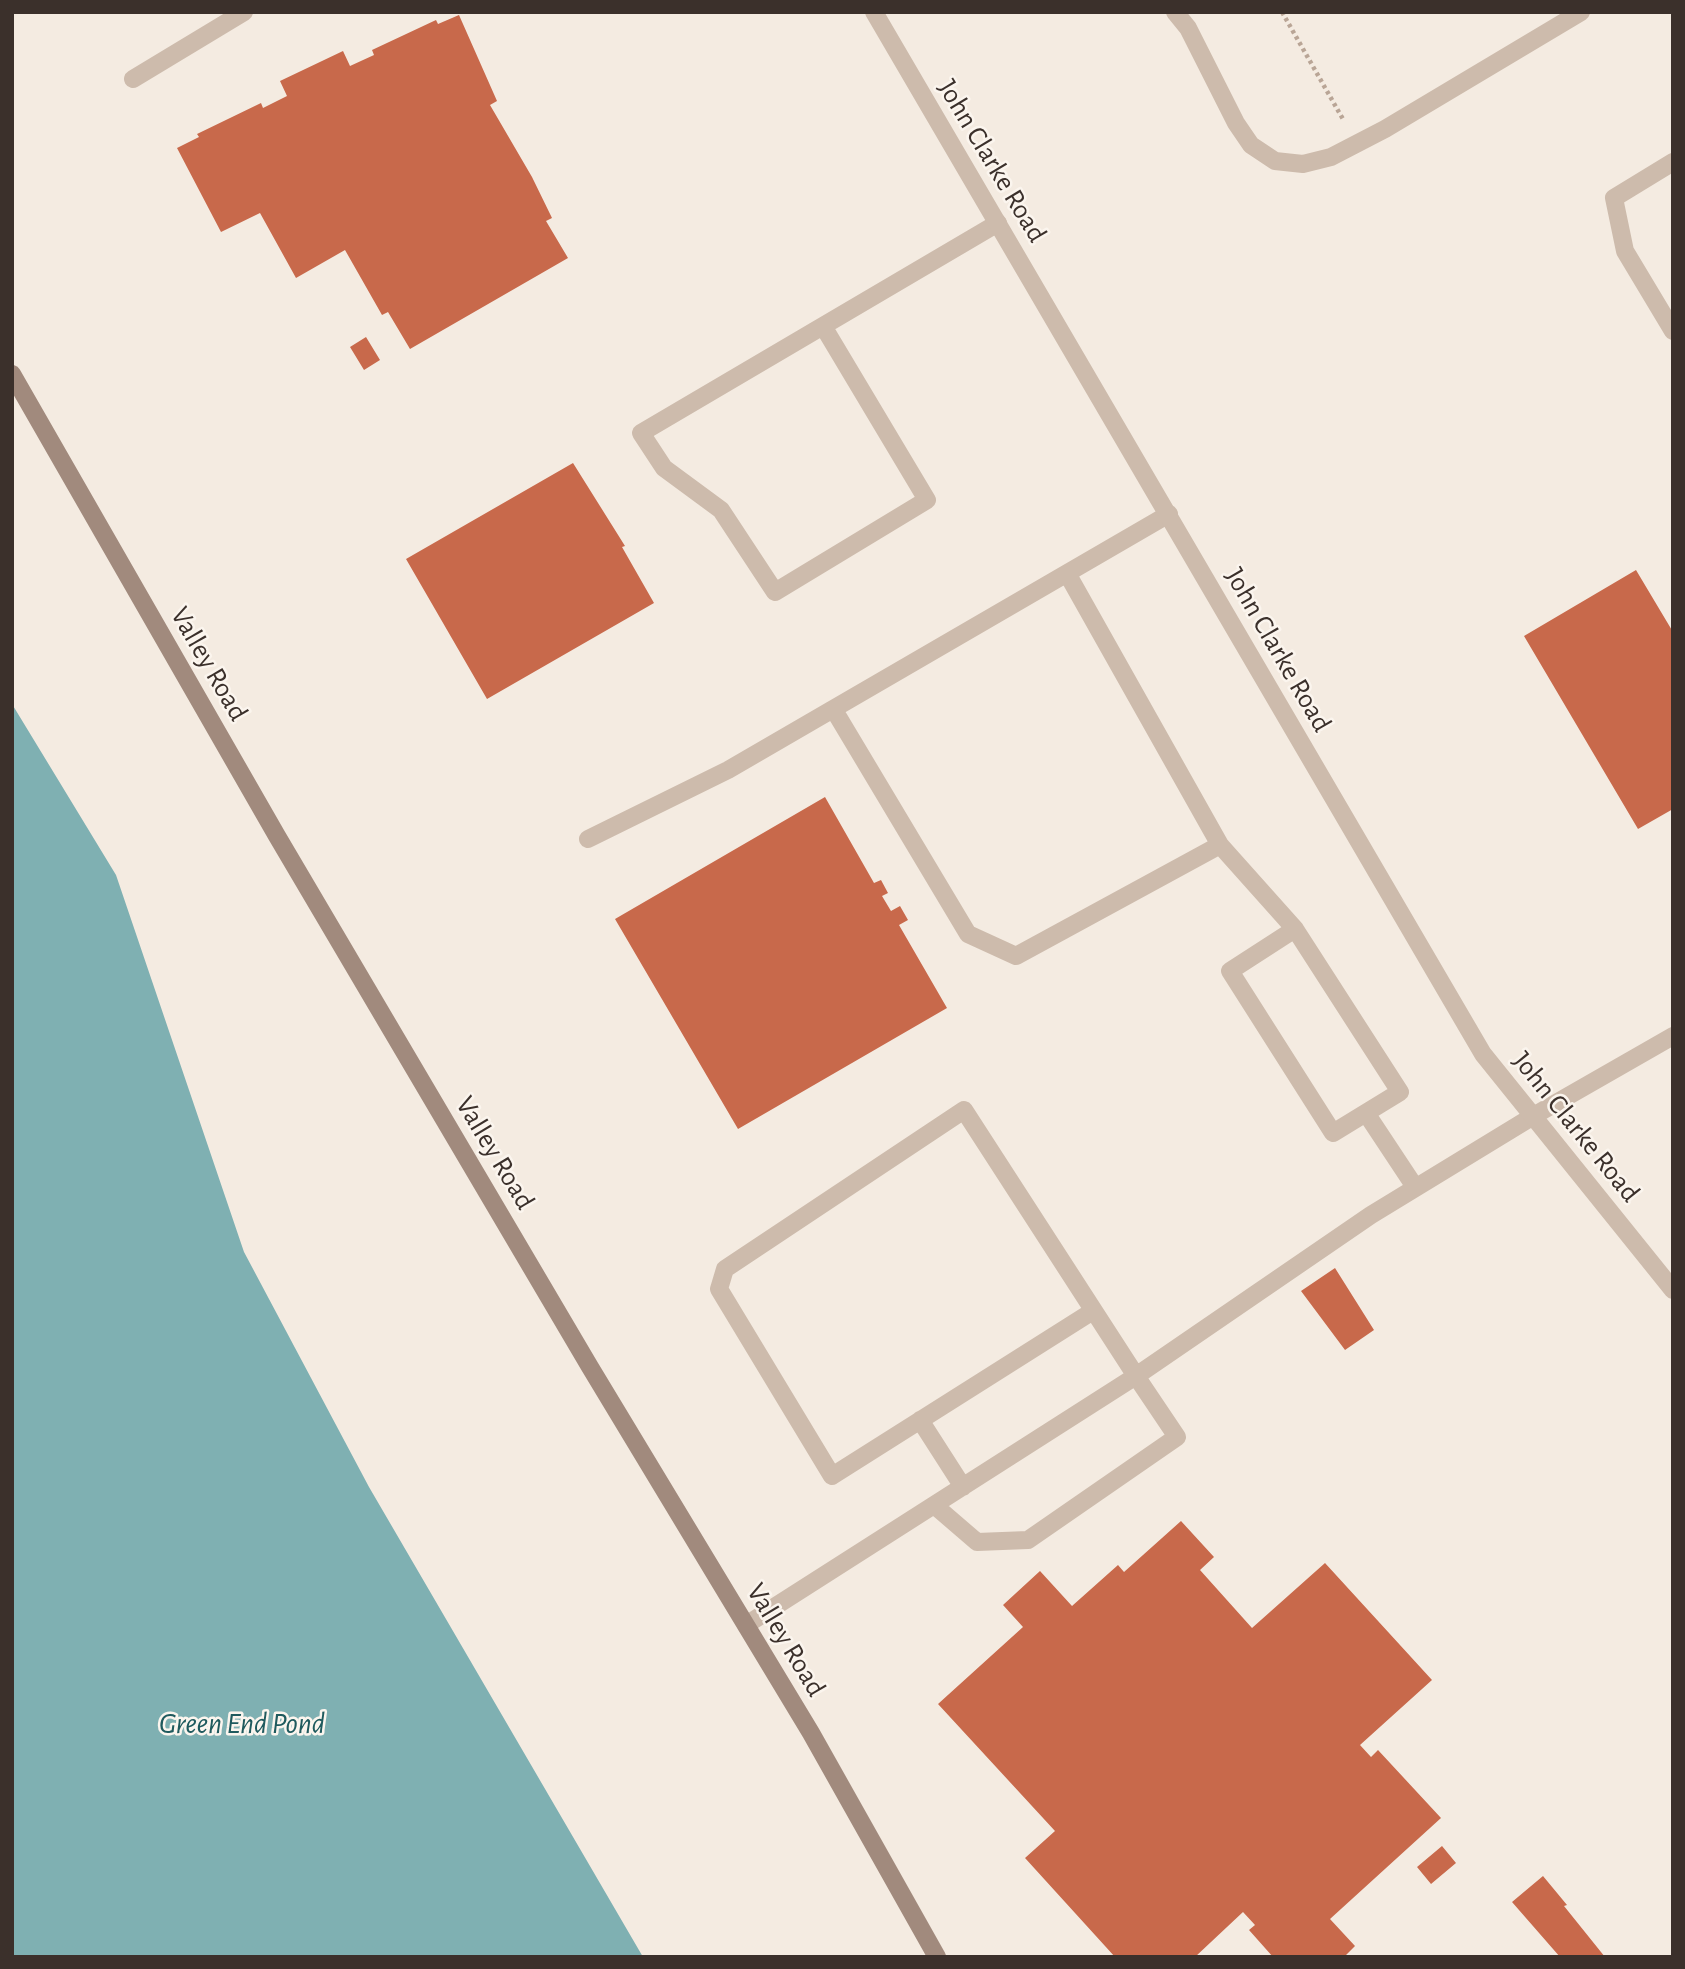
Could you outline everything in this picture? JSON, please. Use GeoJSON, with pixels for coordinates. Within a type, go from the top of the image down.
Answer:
{"type":"FeatureCollection","features":[{"type":"Feature","properties":{"kind":"main road","name":"Valley Road"},"geometry":{"type":"LineString","coordinates":[[12,374],[277,836],[811,1733],[937,1957]]}},
{"type":"Feature","properties":{"kind":"street"},"geometry":{"type":"LineString","coordinates":[[133,79],[244,12]]}},
{"type":"Feature","properties":{"kind":"street","name":"John Clarke Road"},"geometry":{"type":"LineString","coordinates":[[874,12],[1483,1054],[1535,1115],[1673,1290]]}},
{"type":"Feature","properties":{"kind":"street"},"geometry":{"type":"LineString","coordinates":[[1175,12],[1188,28],[1236,123],[1251,145],[1275,161],[1303,164],[1331,157],[1357,143],[1581,12]]}},
{"type":"Feature","properties":{"kind":"street"},"geometry":{"type":"LineString","coordinates":[[1673,163],[1614,198],[1625,251],[1673,331]]}},
{"type":"Feature","properties":{"kind":"street"},"geometry":{"type":"LineString","coordinates":[[823,326],[927,500],[775,592],[721,510],[664,468],[641,433],[998,222]]}},
{"type":"Feature","properties":{"kind":"street"},"geometry":{"type":"LineString","coordinates":[[588,839],[728,769],[1068,575],[1169,514]]}},
{"type":"Feature","properties":{"kind":"street"},"geometry":{"type":"LineString","coordinates":[[1068,575],[1220,845],[1295,929],[1400,1092],[1334,1132],[1230,971],[1295,929]]}},
{"type":"Feature","properties":{"kind":"street"},"geometry":{"type":"LineString","coordinates":[[834,709],[968,934],[1016,956],[1220,845]]}},
{"type":"Feature","properties":{"kind":"street"},"geometry":{"type":"LineString","coordinates":[[746,1625],[1136,1376],[1415,1187],[1673,1036]]}},
{"type":"Feature","properties":{"kind":"street"},"geometry":{"type":"LineString","coordinates":[[934,1505],[977,1542],[1028,1540],[1177,1437],[964,1110],[726,1269],[719,1289],[832,1476],[1093,1311]]}},
{"type":"Feature","properties":{"kind":"street"},"geometry":{"type":"LineString","coordinates":[[1366,1113],[1415,1187]]}},
{"type":"Feature","properties":{"kind":"street"},"geometry":{"type":"LineString","coordinates":[[920,1420],[962,1487]]}},
{"type":"Feature","properties":{"kind":"path"},"geometry":{"type":"LineString","coordinates":[[1282,12],[1357,143]]}},
{"type":"Feature","properties":{"kind":"water","name":"Green End Pond"},"geometry":{"type":"Polygon","coordinates":[[[12,704],[116,875],[244,1252],[369,1487],[643,1957],[12,1957],[12,704]]]}},
{"type":"Feature","properties":{"kind":"building"},"geometry":{"type":"Polygon","coordinates":[[[459,15],[497,101],[490,105],[532,177],[552,218],[546,221],[568,258],[410,349],[388,312],[382,315],[345,250],[296,278],[260,213],[221,232],[177,148],[199,137],[197,134],[261,103],[263,108],[287,96],[280,81],[343,51],[350,66],[374,55],[372,50],[436,20],[438,24],[459,15]]]}},
{"type":"Feature","properties":{"kind":"building"},"geometry":{"type":"Polygon","coordinates":[[[366,337],[380,360],[364,370],[350,347],[366,337]]]}},
{"type":"Feature","properties":{"kind":"building"},"geometry":{"type":"Polygon","coordinates":[[[573,463],[625,546],[622,547],[654,603],[487,699],[406,559],[573,463]]]}},
{"type":"Feature","properties":{"kind":"building"},"geometry":{"type":"Polygon","coordinates":[[[1636,570],[1673,632],[1673,809],[1638,829],[1524,636],[1636,570]]]}},
{"type":"Feature","properties":{"kind":"building"},"geometry":{"type":"Polygon","coordinates":[[[825,797],[874,883],[881,880],[888,893],[882,896],[891,911],[900,906],[908,920],[899,925],[947,1008],[738,1129],[615,919],[825,797]]]}},
{"type":"Feature","properties":{"kind":"building"},"geometry":{"type":"Polygon","coordinates":[[[1335,1268],[1374,1330],[1345,1350],[1301,1291],[1335,1268]]]}},
{"type":"Feature","properties":{"kind":"building"},"geometry":{"type":"Polygon","coordinates":[[[1181,1521],[1214,1557],[1200,1570],[1252,1628],[1325,1563],[1432,1680],[1360,1745],[1371,1757],[1378,1750],[1441,1818],[1330,1919],[1355,1946],[1344,1957],[1273,1957],[1249,1930],[1255,1925],[1243,1912],[1195,1957],[1115,1957],[1025,1858],[1055,1831],[938,1704],[1023,1627],[1003,1605],[1040,1571],[1072,1606],[1118,1565],[1124,1572],[1181,1521]]]}},
{"type":"Feature","properties":{"kind":"building"},"geometry":{"type":"Polygon","coordinates":[[[1442,1846],[1456,1863],[1431,1884],[1417,1867],[1442,1846]]]}},
{"type":"Feature","properties":{"kind":"building"},"geometry":{"type":"Polygon","coordinates":[[[1543,1876],[1605,1957],[1560,1957],[1512,1902],[1543,1876]]]}}]}
